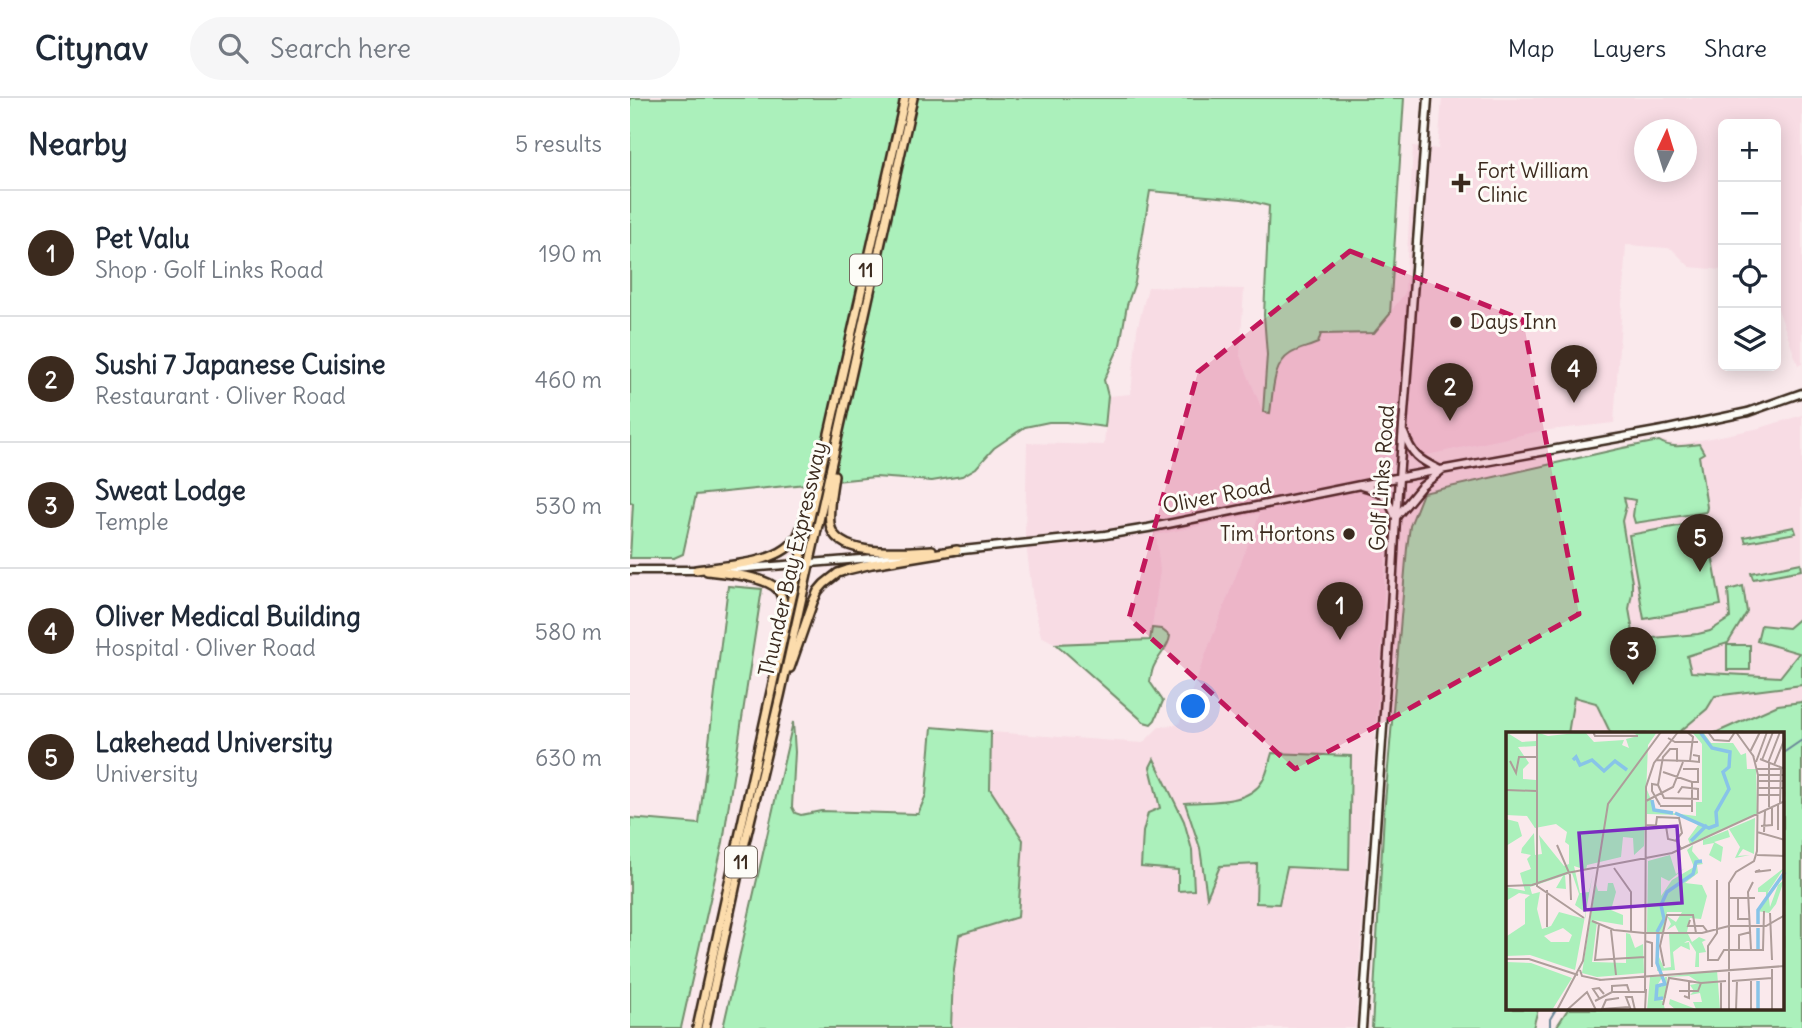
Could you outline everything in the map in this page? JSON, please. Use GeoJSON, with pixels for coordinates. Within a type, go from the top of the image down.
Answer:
{"type":"FeatureCollection","features":[{"type":"Feature","properties":{"kind":"highway","name":"Thunder Bay Expressway"},"geometry":{"type":"LineString","coordinates":[[697,1028],[905,98]]}},
{"type":"Feature","properties":{"kind":"highway","name":"Thunder Bay Expressway"},"geometry":{"type":"LineString","coordinates":[[705,1028],[913,98]]}},
{"type":"Feature","properties":{"kind":"highway"},"geometry":{"type":"LineString","coordinates":[[838,438],[830,512],[830,524],[836,537],[859,549],[957,550]]}},
{"type":"Feature","properties":{"kind":"highway"},"geometry":{"type":"LineString","coordinates":[[696,570],[751,562],[783,552],[790,547],[798,535],[827,441]]}},
{"type":"Feature","properties":{"kind":"highway"},"geometry":{"type":"LineString","coordinates":[[780,696],[813,602],[818,591],[830,578],[847,570],[872,564],[957,550]]}},
{"type":"Feature","properties":{"kind":"highway"},"geometry":{"type":"LineString","coordinates":[[696,570],[764,582],[773,586],[780,594],[784,612],[769,700]]}},
{"type":"Feature","properties":{"kind":"main road","name":"Golf Links Road"},"geometry":{"type":"LineString","coordinates":[[1362,1028],[1396,518],[1428,98]]}},
{"type":"Feature","properties":{"kind":"main road","name":"Oliver Road"},"geometry":{"type":"LineString","coordinates":[[630,569],[724,570],[1105,535],[1399,477],[1707,421],[1748,412],[1802,393]]}},
{"type":"Feature","properties":{"kind":"main road"},"geometry":{"type":"LineString","coordinates":[[1358,486],[1372,489],[1388,498],[1396,518],[1421,488],[1442,469],[1425,463],[1414,454],[1403,428]]}},
{"type":"Feature","properties":{"kind":"highlighted area"},"geometry":{"type":"Polygon","coordinates":[[[1350,251],[1523,320],[1579,614],[1295,769],[1129,618],[1198,372],[1350,251]]]}},
{"type":"Feature","properties":{"kind":"shaded area"},"geometry":{"type":"Polygon","coordinates":[[[1442,98],[1802,98],[1802,364],[1798,365],[1781,317],[1781,119],[1718,119],[1718,270],[1690,267],[1672,249],[1626,245],[1614,423],[1540,431],[1389,463],[1382,634],[1355,1028],[951,1028],[953,976],[959,935],[1023,840],[990,789],[991,732],[1143,743],[1159,727],[1179,724],[1260,513],[1156,535],[1160,571],[1150,640],[1056,644],[1041,636],[1033,600],[1025,536],[1027,443],[1104,445],[1108,396],[1131,394],[1137,329],[1148,287],[1244,289],[1240,356],[1263,412],[1270,413],[1275,378],[1281,363],[1288,355],[1318,343],[1321,334],[1374,333],[1405,293],[1413,146],[1438,149],[1442,98]]]}},
{"type":"Feature","properties":{"kind":"shaded area"},"geometry":{"type":"Polygon","coordinates":[[[1802,415],[1802,873],[1784,732],[1568,732],[1623,446],[1661,440],[1674,444],[1686,443],[1760,428],[1802,415]]]}},
{"type":"Feature","properties":{"kind":"green space"},"geometry":{"type":"Polygon","coordinates":[[[630,98],[1404,98],[1390,314],[1374,333],[1321,334],[1318,343],[1290,354],[1284,359],[1277,373],[1270,413],[1263,412],[1267,355],[1264,315],[1269,206],[1242,199],[1150,191],[1135,282],[1127,305],[1120,345],[1104,380],[1108,396],[1105,427],[1049,422],[1025,427],[994,448],[976,468],[962,476],[932,481],[875,477],[696,495],[683,554],[674,558],[630,558],[633,503],[630,502],[630,98]]]}},
{"type":"Feature","properties":{"kind":"green space"},"geometry":{"type":"Polygon","coordinates":[[[1659,441],[1673,446],[1699,444],[1704,453],[1699,456],[1707,507],[1706,512],[1635,523],[1635,500],[1624,498],[1626,506],[1622,521],[1632,582],[1629,609],[1633,632],[1642,639],[1710,631],[1730,618],[1728,590],[1743,586],[1747,612],[1728,643],[1687,656],[1691,672],[1780,677],[1799,653],[1757,641],[1761,625],[1788,628],[1802,616],[1802,685],[1715,696],[1707,709],[1679,732],[1610,732],[1596,703],[1574,697],[1568,732],[1506,732],[1506,1010],[1538,1010],[1533,1028],[1372,1028],[1384,814],[1407,548],[1410,526],[1423,493],[1659,441]]]}},
{"type":"Feature","properties":{"kind":"green space"},"geometry":{"type":"Polygon","coordinates":[[[1706,521],[1721,605],[1644,619],[1629,535],[1706,521]]]}},
{"type":"Feature","properties":{"kind":"green space"},"geometry":{"type":"Polygon","coordinates":[[[1794,527],[1796,533],[1746,542],[1744,537],[1794,527]]]}},
{"type":"Feature","properties":{"kind":"green space"},"geometry":{"type":"Polygon","coordinates":[[[1801,563],[1802,570],[1753,579],[1751,573],[1801,563]]]}},
{"type":"Feature","properties":{"kind":"green space"},"geometry":{"type":"Polygon","coordinates":[[[728,586],[762,589],[723,842],[681,1028],[630,1028],[630,818],[699,824],[728,586]]]}},
{"type":"Feature","properties":{"kind":"green space"},"geometry":{"type":"Polygon","coordinates":[[[1152,628],[1161,629],[1170,636],[1151,675],[1150,682],[1163,701],[1151,724],[1144,722],[1056,644],[1150,640],[1152,628]]]}},
{"type":"Feature","properties":{"kind":"green space"},"geometry":{"type":"Polygon","coordinates":[[[1727,645],[1750,645],[1750,670],[1727,670],[1727,645]]]}},
{"type":"Feature","properties":{"kind":"green space"},"geometry":{"type":"Polygon","coordinates":[[[1802,702],[1802,1028],[1558,1028],[1567,1010],[1784,1010],[1784,732],[1717,732],[1778,705],[1802,702]]]}},
{"type":"Feature","properties":{"kind":"green space"},"geometry":{"type":"Polygon","coordinates":[[[793,722],[795,752],[792,807],[795,813],[801,815],[821,811],[918,814],[926,795],[932,727],[991,732],[990,789],[1023,840],[1018,917],[959,935],[953,976],[951,1028],[723,1028],[793,722]]]}},
{"type":"Feature","properties":{"kind":"green space"},"geometry":{"type":"Polygon","coordinates":[[[1272,753],[1351,756],[1349,870],[1287,867],[1279,904],[1256,903],[1257,864],[1220,866],[1207,897],[1200,848],[1185,803],[1228,800],[1249,794],[1263,780],[1272,753]]]}},
{"type":"Feature","properties":{"kind":"green space"},"geometry":{"type":"Polygon","coordinates":[[[1154,759],[1184,821],[1192,850],[1194,890],[1178,891],[1178,870],[1141,867],[1143,832],[1148,813],[1160,808],[1150,767],[1154,759]]]}},
{"type":"Feature","properties":{"kind":"waterway"},"geometry":{"type":"LineString","coordinates":[[1784,752],[1802,740]]}},
{"type":"Feature","properties":{"kind":"waterway"},"geometry":{"type":"LineString","coordinates":[[1550,1028],[1550,1019],[1555,1010]]}},
{"type":"Feature","properties":{"kind":"place","name":"Fort William Clinic"},"geometry":{"type":"Point","coordinates":[1461,183]}},
{"type":"Feature","properties":{"kind":"place","name":"Days Inn"},"geometry":{"type":"Point","coordinates":[1456,322]}},
{"type":"Feature","properties":{"kind":"place","name":"Oliver Medical Building"},"geometry":{"type":"Point","coordinates":[1574,403]}},
{"type":"Feature","properties":{"kind":"place","name":"Sushi 7 Japanese Cuisine"},"geometry":{"type":"Point","coordinates":[1450,421]}},
{"type":"Feature","properties":{"kind":"place","name":"Tim Hortons"},"geometry":{"type":"Point","coordinates":[1349,534]}},
{"type":"Feature","properties":{"kind":"place","name":"Lakehead University"},"geometry":{"type":"Point","coordinates":[1700,572]}},
{"type":"Feature","properties":{"kind":"place","name":"Pet Valu"},"geometry":{"type":"Point","coordinates":[1340,640]}},
{"type":"Feature","properties":{"kind":"place","name":"Sweat Lodge"},"geometry":{"type":"Point","coordinates":[1633,685]}}]}
